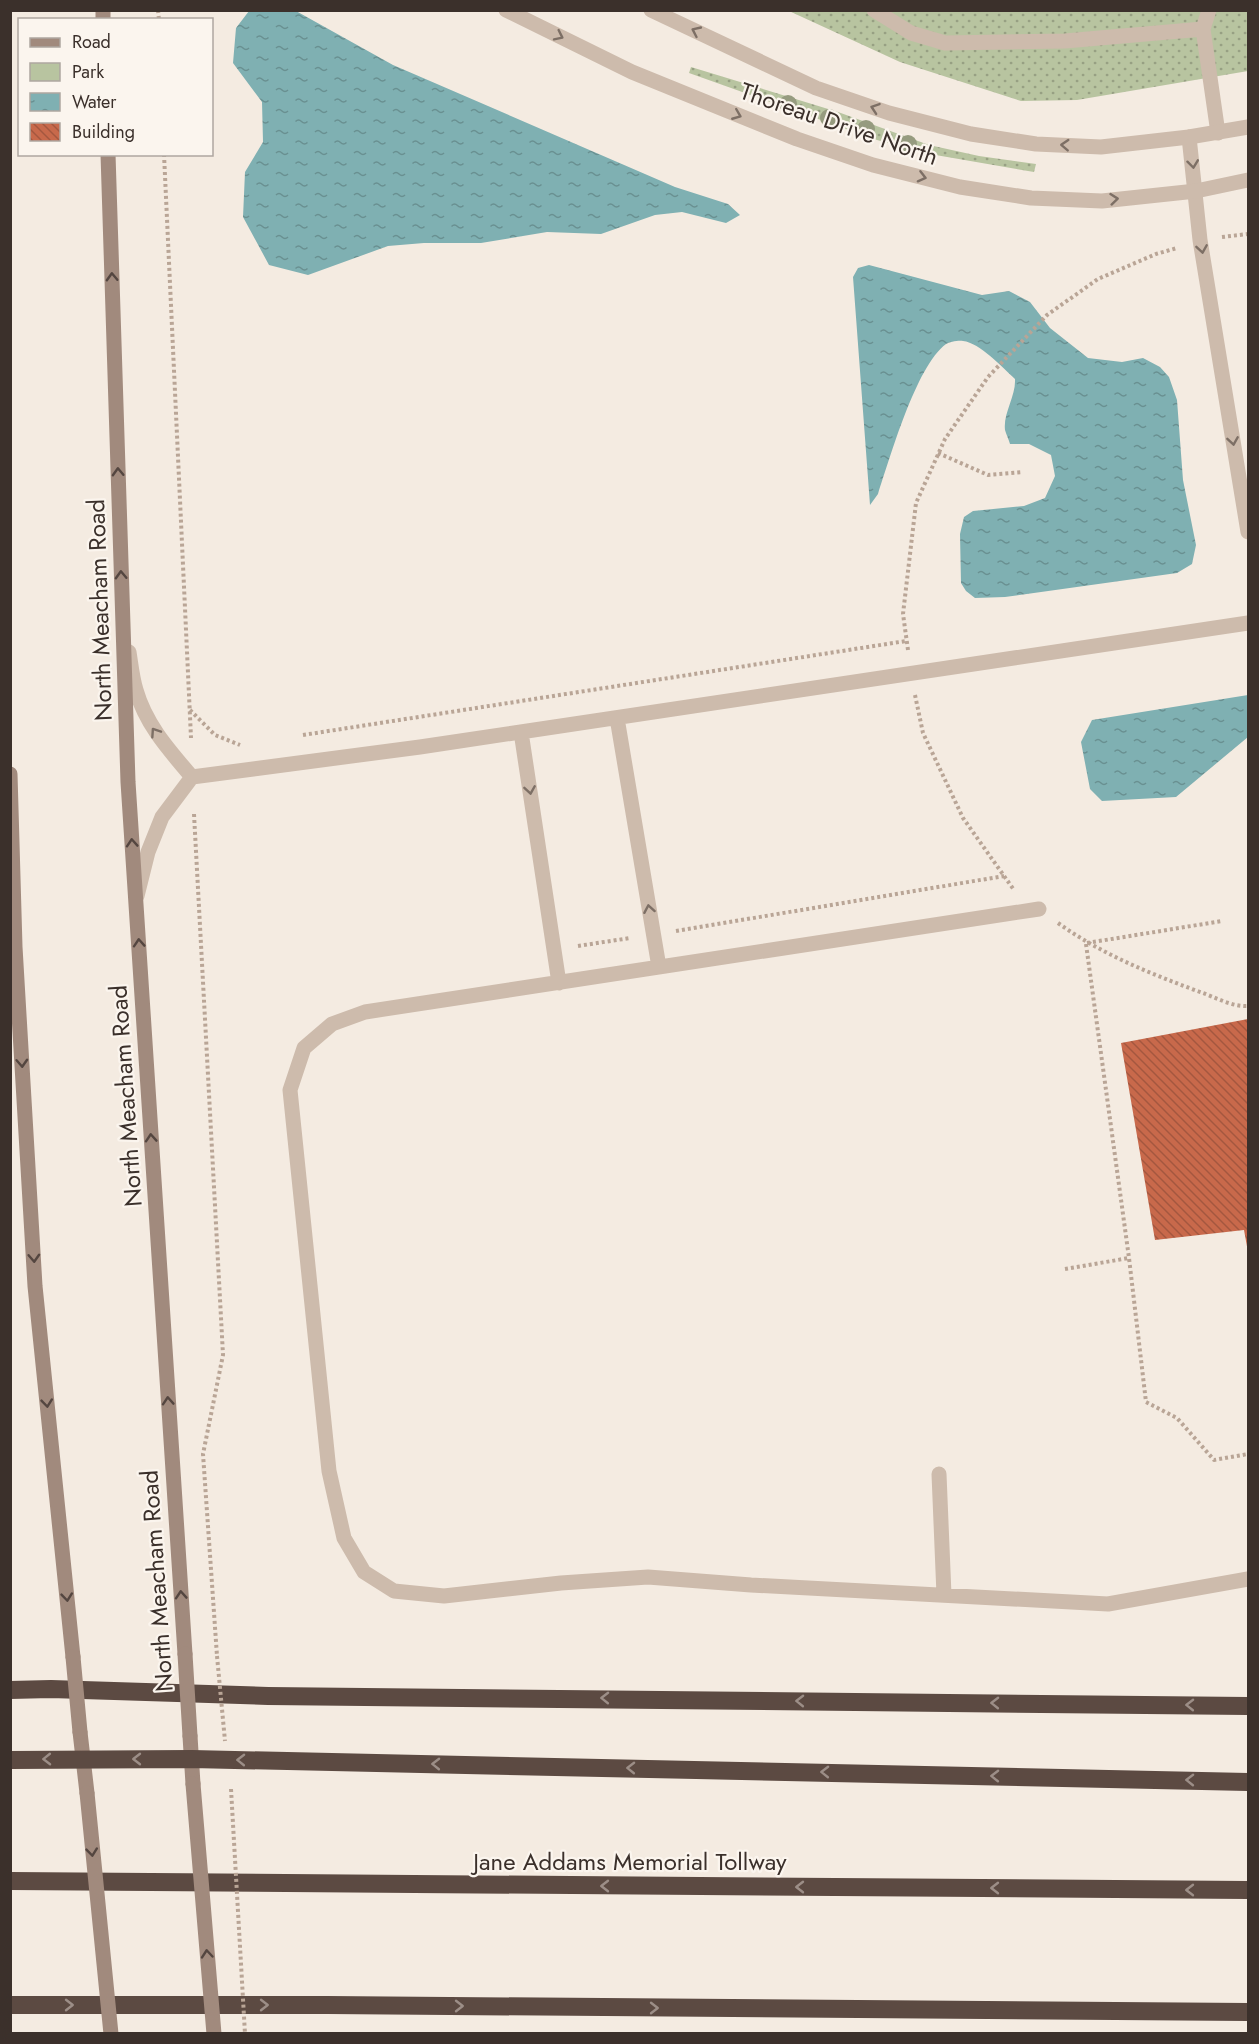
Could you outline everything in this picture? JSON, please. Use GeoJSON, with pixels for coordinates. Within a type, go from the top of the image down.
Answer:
{"type":"FeatureCollection","features":[{"type":"Feature","properties":{"kind":"highway"},"geometry":{"type":"LineString","coordinates":[[10,1690],[51,1689],[268,1696],[1248,1706]]}},
{"type":"Feature","properties":{"kind":"highway"},"geometry":{"type":"LineString","coordinates":[[10,1760],[192,1759],[1248,1782]]}},
{"type":"Feature","properties":{"kind":"highway","name":"Jane Addams Memorial Tollway"},"geometry":{"type":"LineString","coordinates":[[10,1881],[1248,1890]]}},
{"type":"Feature","properties":{"kind":"highway"},"geometry":{"type":"LineString","coordinates":[[10,2005],[340,2005],[1248,2012]]}},
{"type":"Feature","properties":{"kind":"main road","name":"North Meacham Road"},"geometry":{"type":"LineString","coordinates":[[108,156],[128,782],[193,1784],[214,2034]]}},
{"type":"Feature","properties":{"kind":"main road"},"geometry":{"type":"LineString","coordinates":[[10,774],[15,947],[35,1286],[111,2034]]}},
{"type":"Feature","properties":{"kind":"street","name":"Thoreau Drive North"},"geometry":{"type":"LineString","coordinates":[[506,10],[632,72],[797,139],[873,165],[960,187],[1031,198],[1102,201],[1196,191],[1248,180]]}},
{"type":"Feature","properties":{"kind":"street","name":"Thoreau Drive North"},"geometry":{"type":"LineString","coordinates":[[651,10],[816,88],[889,113],[971,134],[1036,144],[1101,147],[1189,137],[1248,127]]}},
{"type":"Feature","properties":{"kind":"street"},"geometry":{"type":"LineString","coordinates":[[874,10],[911,33],[945,43],[1065,41],[1203,29]]}},
{"type":"Feature","properties":{"kind":"street"},"geometry":{"type":"LineString","coordinates":[[1209,10],[1203,29],[1218,133]]}},
{"type":"Feature","properties":{"kind":"street"},"geometry":{"type":"LineString","coordinates":[[1189,137],[1200,240],[1248,532]]}},
{"type":"Feature","properties":{"kind":"street"},"geometry":{"type":"LineString","coordinates":[[123,620],[135,689],[148,721],[192,777]]}},
{"type":"Feature","properties":{"kind":"street"},"geometry":{"type":"LineString","coordinates":[[136,902],[148,852],[162,817],[192,777],[521,732],[1248,623]]}},
{"type":"Feature","properties":{"kind":"street"},"geometry":{"type":"LineString","coordinates":[[617,718],[659,967]]}},
{"type":"Feature","properties":{"kind":"street"},"geometry":{"type":"LineString","coordinates":[[521,732],[559,982]]}},
{"type":"Feature","properties":{"kind":"street"},"geometry":{"type":"LineString","coordinates":[[1039,909],[365,1012],[332,1024],[304,1048],[290,1090],[329,1471],[344,1538],[364,1572],[394,1591],[444,1596],[561,1583],[648,1577],[751,1585],[1108,1604],[1248,1579]]}},
{"type":"Feature","properties":{"kind":"street"},"geometry":{"type":"LineString","coordinates":[[939,1474],[944,1595]]}},
{"type":"Feature","properties":{"kind":"path"},"geometry":{"type":"LineString","coordinates":[[164,156],[192,777],[223,1355],[204,1454],[225,1741]]}},
{"type":"Feature","properties":{"kind":"path"},"geometry":{"type":"LineString","coordinates":[[1200,240],[1156,254],[1098,279],[1047,315],[988,377],[945,439],[916,503],[903,614],[911,674],[923,732],[963,818],[1016,892],[1086,944],[1143,971],[1228,1002],[1248,1006]]}},
{"type":"Feature","properties":{"kind":"path"},"geometry":{"type":"LineString","coordinates":[[938,453],[988,475],[1023,472]]}},
{"type":"Feature","properties":{"kind":"path"},"geometry":{"type":"LineString","coordinates":[[296,736],[907,641]]}},
{"type":"Feature","properties":{"kind":"path"},"geometry":{"type":"LineString","coordinates":[[189,710],[215,735],[241,745]]}},
{"type":"Feature","properties":{"kind":"path"},"geometry":{"type":"LineString","coordinates":[[554,950],[1004,876]]}},
{"type":"Feature","properties":{"kind":"path"},"geometry":{"type":"LineString","coordinates":[[1086,944],[1222,921]]}},
{"type":"Feature","properties":{"kind":"path"},"geometry":{"type":"LineString","coordinates":[[1086,944],[1129,1258],[1146,1402],[1177,1418],[1215,1460],[1248,1454]]}},
{"type":"Feature","properties":{"kind":"path"},"geometry":{"type":"LineString","coordinates":[[1065,1269],[1129,1258]]}},
{"type":"Feature","properties":{"kind":"path"},"geometry":{"type":"LineString","coordinates":[[231,1789],[245,2034]]}},
{"type":"Feature","properties":{"kind":"green space"},"geometry":{"type":"Polygon","coordinates":[[[789,11],[1248,11],[1248,71],[1077,100],[1021,101],[900,62],[789,11]]]}},
{"type":"Feature","properties":{"kind":"green space"},"geometry":{"type":"Polygon","coordinates":[[[691,67],[838,112],[929,145],[979,156],[1036,164],[1034,172],[924,153],[877,140],[689,73],[691,67]]]}},
{"type":"Feature","properties":{"kind":"water"},"geometry":{"type":"Polygon","coordinates":[[[249,11],[296,11],[393,65],[675,187],[728,204],[740,215],[726,223],[682,212],[655,215],[601,234],[547,232],[481,243],[424,243],[388,246],[308,275],[269,265],[243,217],[245,172],[263,142],[262,102],[233,63],[236,28],[249,11]]]}},
{"type":"Feature","properties":{"kind":"water"},"geometry":{"type":"Polygon","coordinates":[[[869,265],[982,295],[1009,291],[1030,302],[1050,328],[1088,358],[1122,362],[1143,358],[1160,367],[1169,377],[1177,400],[1183,480],[1196,545],[1192,564],[1177,573],[1005,597],[975,598],[966,591],[961,583],[960,534],[964,517],[973,511],[1024,506],[1045,498],[1055,476],[1051,455],[1029,444],[1010,444],[1005,424],[1014,392],[1015,379],[983,351],[963,341],[946,344],[935,355],[924,372],[905,414],[878,494],[870,505],[853,277],[858,268],[869,265]]]}},
{"type":"Feature","properties":{"kind":"water"},"geometry":{"type":"Polygon","coordinates":[[[1248,695],[1248,737],[1176,797],[1102,801],[1090,789],[1081,742],[1092,720],[1248,695]]]}},
{"type":"Feature","properties":{"kind":"building"},"geometry":{"type":"Polygon","coordinates":[[[1248,1019],[1248,1252],[1244,1230],[1155,1240],[1121,1043],[1248,1019]]]}}]}
